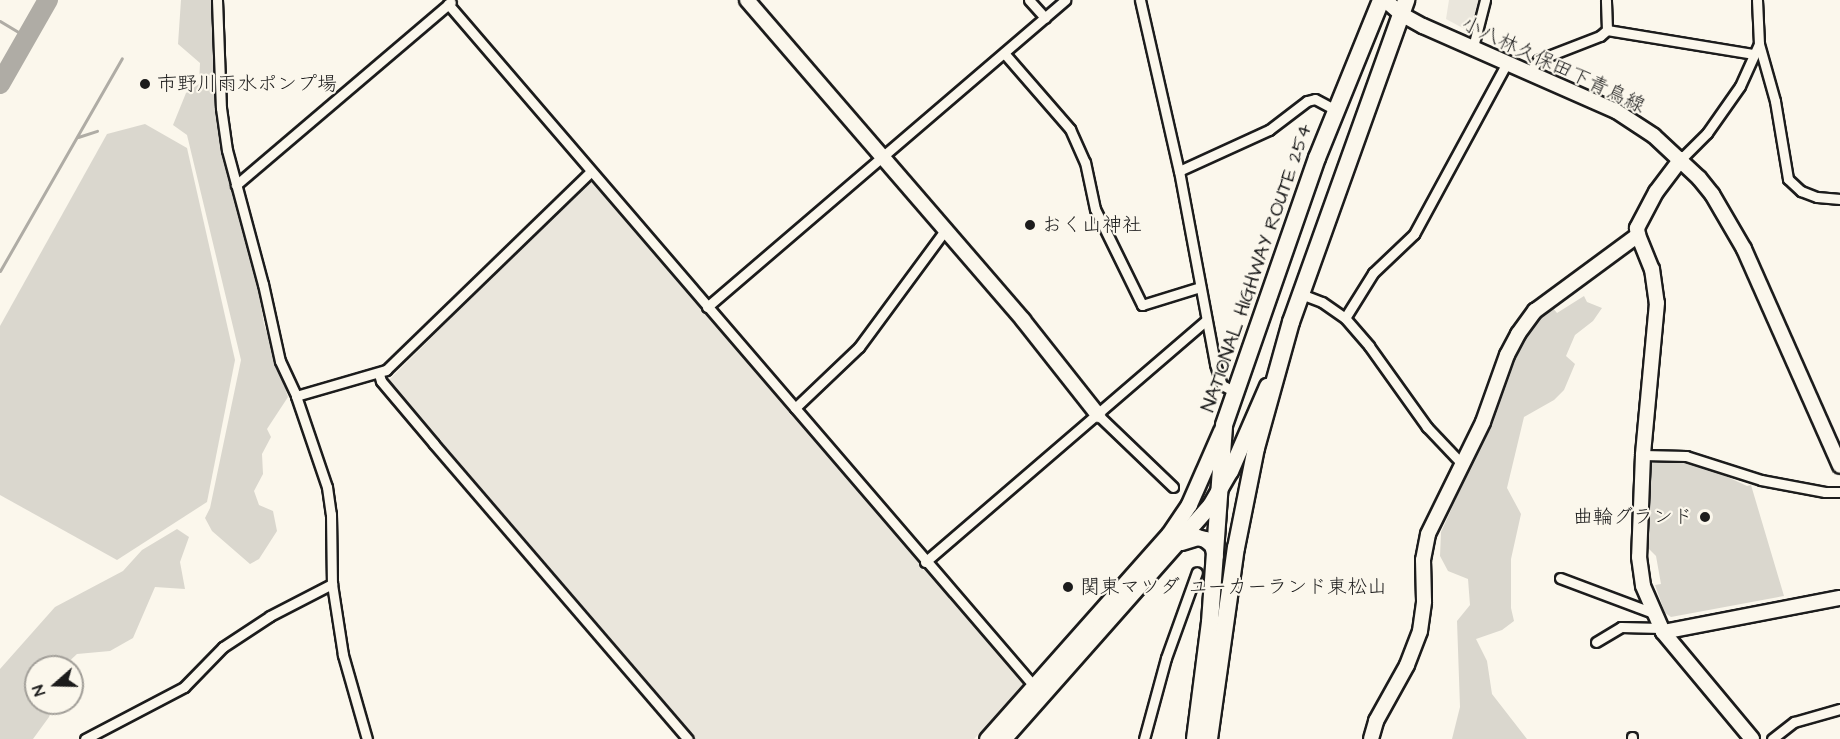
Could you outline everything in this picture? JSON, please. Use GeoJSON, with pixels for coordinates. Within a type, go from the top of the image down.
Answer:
{"type":"FeatureCollection","features":[{"type":"Feature","properties":{"kind":"highway","name":"NATIONAL HIGHWAY ROUTE 254"},"geometry":{"type":"LineString","coordinates":[[1195,739],[1210,622],[1224,425],[1336,110],[1383,0]]}},
{"type":"Feature","properties":{"kind":"highway"},"geometry":{"type":"LineString","coordinates":[[1209,739],[1236,548],[1256,448],[1291,322],[1404,7]]}},
{"type":"Feature","properties":{"kind":"main road"},"geometry":{"type":"LineString","coordinates":[[987,739],[1173,539],[1197,522],[1219,491],[1257,410],[1291,322]]}},
{"type":"Feature","properties":{"kind":"main road"},"geometry":{"type":"LineString","coordinates":[[1003,739],[1173,539],[1224,425]]}},
{"type":"Feature","properties":{"kind":"main road"},"geometry":{"type":"LineString","coordinates":[[1197,522],[1217,526],[1233,539],[1236,548]]}},
{"type":"Feature","properties":{"kind":"main road"},"geometry":{"type":"LineString","coordinates":[[1173,539],[1197,537],[1205,539],[1212,545],[1215,556]]}},
{"type":"Feature","properties":{"kind":"street"},"geometry":{"type":"LineString","coordinates":[[218,0],[221,108],[227,150],[263,284],[280,361],[296,396],[327,487],[331,514],[332,584],[343,655],[367,739]]}},
{"type":"Feature","properties":{"kind":"street"},"geometry":{"type":"LineString","coordinates":[[747,0],[946,229],[1098,415],[1173,487]]}},
{"type":"Feature","properties":{"kind":"street"},"geometry":{"type":"LineString","coordinates":[[1029,0],[1044,18]]}},
{"type":"Feature","properties":{"kind":"street"},"geometry":{"type":"LineString","coordinates":[[707,307],[1065,0]]}},
{"type":"Feature","properties":{"kind":"street"},"geometry":{"type":"LineString","coordinates":[[1140,0],[1179,171],[1206,320],[1222,385],[1234,392]]}},
{"type":"Feature","properties":{"kind":"street","name":"小八林久保田下青鳥線"},"geometry":{"type":"LineString","coordinates":[[1383,0],[1404,7],[1473,47],[1639,124],[1681,159],[1712,194],[1744,249],[1840,466]]}},
{"type":"Feature","properties":{"kind":"street"},"geometry":{"type":"LineString","coordinates":[[1473,47],[1485,0]]}},
{"type":"Feature","properties":{"kind":"street"},"geometry":{"type":"LineString","coordinates":[[1606,0],[1607,30]]}},
{"type":"Feature","properties":{"kind":"street"},"geometry":{"type":"LineString","coordinates":[[1757,0],[1759,44],[1775,101],[1788,179],[1801,191],[1816,197],[1840,199]]}},
{"type":"Feature","properties":{"kind":"street"},"geometry":{"type":"LineString","coordinates":[[236,185],[450,2],[590,172],[1034,686]]}},
{"type":"Feature","properties":{"kind":"street"},"geometry":{"type":"LineString","coordinates":[[1530,72],[1538,60],[1600,36],[1607,30],[1754,54]]}},
{"type":"Feature","properties":{"kind":"street"},"geometry":{"type":"LineString","coordinates":[[1752,739],[1662,630],[1642,586],[1639,557],[1643,454],[1657,303],[1649,258],[1638,235],[1642,216],[1681,159],[1707,134],[1740,86],[1759,44]]}},
{"type":"Feature","properties":{"kind":"street"},"geometry":{"type":"LineString","coordinates":[[1004,53],[1070,129],[1085,162],[1095,209],[1142,305],[1200,287]]}},
{"type":"Feature","properties":{"kind":"street"},"geometry":{"type":"LineString","coordinates":[[1345,318],[1373,273],[1414,234],[1507,63]]}},
{"type":"Feature","properties":{"kind":"street"},"geometry":{"type":"LineString","coordinates":[[1179,171],[1269,130],[1307,101],[1315,99],[1336,110]]}},
{"type":"Feature","properties":{"kind":"street"},"geometry":{"type":"LineString","coordinates":[[296,396],[387,370],[590,172]]}},
{"type":"Feature","properties":{"kind":"street"},"geometry":{"type":"LineString","coordinates":[[795,408],[859,347],[946,229]]}},
{"type":"Feature","properties":{"kind":"street"},"geometry":{"type":"LineString","coordinates":[[1371,739],[1376,721],[1407,665],[1420,631],[1424,601],[1423,560],[1428,534],[1483,422],[1507,355],[1518,334],[1535,311],[1638,235]]}},
{"type":"Feature","properties":{"kind":"street"},"geometry":{"type":"LineString","coordinates":[[1301,294],[1322,302],[1345,318],[1369,346],[1427,427],[1463,465]]}},
{"type":"Feature","properties":{"kind":"street"},"geometry":{"type":"LineString","coordinates":[[925,562],[1206,320]]}},
{"type":"Feature","properties":{"kind":"street"},"geometry":{"type":"LineString","coordinates":[[378,374],[381,381],[434,444],[688,739]]}},
{"type":"Feature","properties":{"kind":"street"},"geometry":{"type":"LineString","coordinates":[[1643,454],[1686,456],[1761,480],[1825,492],[1840,492]]}},
{"type":"Feature","properties":{"kind":"street"},"geometry":{"type":"LineString","coordinates":[[1144,739],[1166,658],[1197,572]]}},
{"type":"Feature","properties":{"kind":"street"},"geometry":{"type":"LineString","coordinates":[[1560,578],[1653,613]]}},
{"type":"Feature","properties":{"kind":"street"},"geometry":{"type":"LineString","coordinates":[[85,739],[184,687],[223,647],[270,616],[332,584]]}},
{"type":"Feature","properties":{"kind":"street"},"geometry":{"type":"LineString","coordinates":[[1596,642],[1621,627],[1662,630],[1840,598]]}},
{"type":"Feature","properties":{"kind":"street"},"geometry":{"type":"LineString","coordinates":[[1772,739],[1794,722],[1840,709]]}},
{"type":"Feature","properties":{"kind":"shaded area"},"geometry":{"type":"Polygon","coordinates":[[[181,0],[212,0],[216,108],[222,151],[257,282],[264,324],[288,397],[267,429],[271,437],[262,454],[263,474],[254,491],[259,505],[273,511],[277,531],[259,559],[250,564],[212,531],[205,518],[210,508],[241,360],[187,135],[173,125],[186,93],[199,84],[200,63],[178,44],[181,0]]]}},
{"type":"Feature","properties":{"kind":"shaded area"},"geometry":{"type":"Polygon","coordinates":[[[1449,0],[1480,0],[1472,33],[1446,19],[1449,0]]]}},
{"type":"Feature","properties":{"kind":"shaded area"},"geometry":{"type":"Polygon","coordinates":[[[145,124],[187,148],[235,360],[207,502],[117,560],[0,495],[0,326],[107,134],[145,124]]]}},
{"type":"Feature","properties":{"kind":"shaded area"},"geometry":{"type":"Polygon","coordinates":[[[590,180],[1024,684],[974,739],[693,739],[387,382],[590,180]]]}},
{"type":"Feature","properties":{"kind":"shaded area"},"geometry":{"type":"Polygon","coordinates":[[[1584,296],[1587,302],[1602,308],[1593,321],[1575,335],[1566,356],[1575,364],[1564,390],[1554,400],[1524,417],[1507,488],[1521,514],[1511,559],[1511,608],[1514,621],[1502,630],[1476,639],[1487,661],[1492,694],[1527,739],[1452,739],[1460,707],[1457,621],[1470,605],[1468,579],[1448,571],[1440,556],[1441,532],[1497,409],[1515,350],[1545,310],[1552,307],[1557,313],[1584,296]]]}},
{"type":"Feature","properties":{"kind":"shaded area","name":"曲輪グランド"},"geometry":{"type":"Polygon","coordinates":[[[1650,457],[1675,458],[1704,466],[1747,486],[1751,485],[1784,596],[1671,617],[1665,613],[1655,585],[1661,584],[1656,556],[1648,548],[1650,457]]]}},
{"type":"Feature","properties":{"kind":"shaded area"},"geometry":{"type":"Polygon","coordinates":[[[177,529],[189,537],[180,562],[185,589],[155,587],[133,638],[110,651],[76,655],[24,655],[24,715],[50,715],[33,739],[0,739],[0,669],[55,607],[123,571],[142,550],[177,529]]]}},
{"type":"Feature","properties":{"kind":"waterway"},"geometry":{"type":"LineString","coordinates":[[0,84],[48,0]]}},
{"type":"Feature","properties":{"kind":"waterway"},"geometry":{"type":"LineString","coordinates":[[0,21],[27,37]]}},
{"type":"Feature","properties":{"kind":"waterway"},"geometry":{"type":"LineString","coordinates":[[0,271],[122,58]]}},
{"type":"Feature","properties":{"kind":"waterway"},"geometry":{"type":"LineString","coordinates":[[78,137],[97,131]]}},
{"type":"Feature","properties":{"kind":"place","name":"市野川雨水ポンプ場"},"geometry":{"type":"Point","coordinates":[145,84]}},
{"type":"Feature","properties":{"kind":"place","name":"おく山神社"},"geometry":{"type":"Point","coordinates":[1030,225]}},
{"type":"Feature","properties":{"kind":"place","name":"曲輪グランド"},"geometry":{"type":"Point","coordinates":[1705,517]}},
{"type":"Feature","properties":{"kind":"place","name":"関東マツダ ユーカーランド東松山"},"geometry":{"type":"Point","coordinates":[1068,587]}}]}
